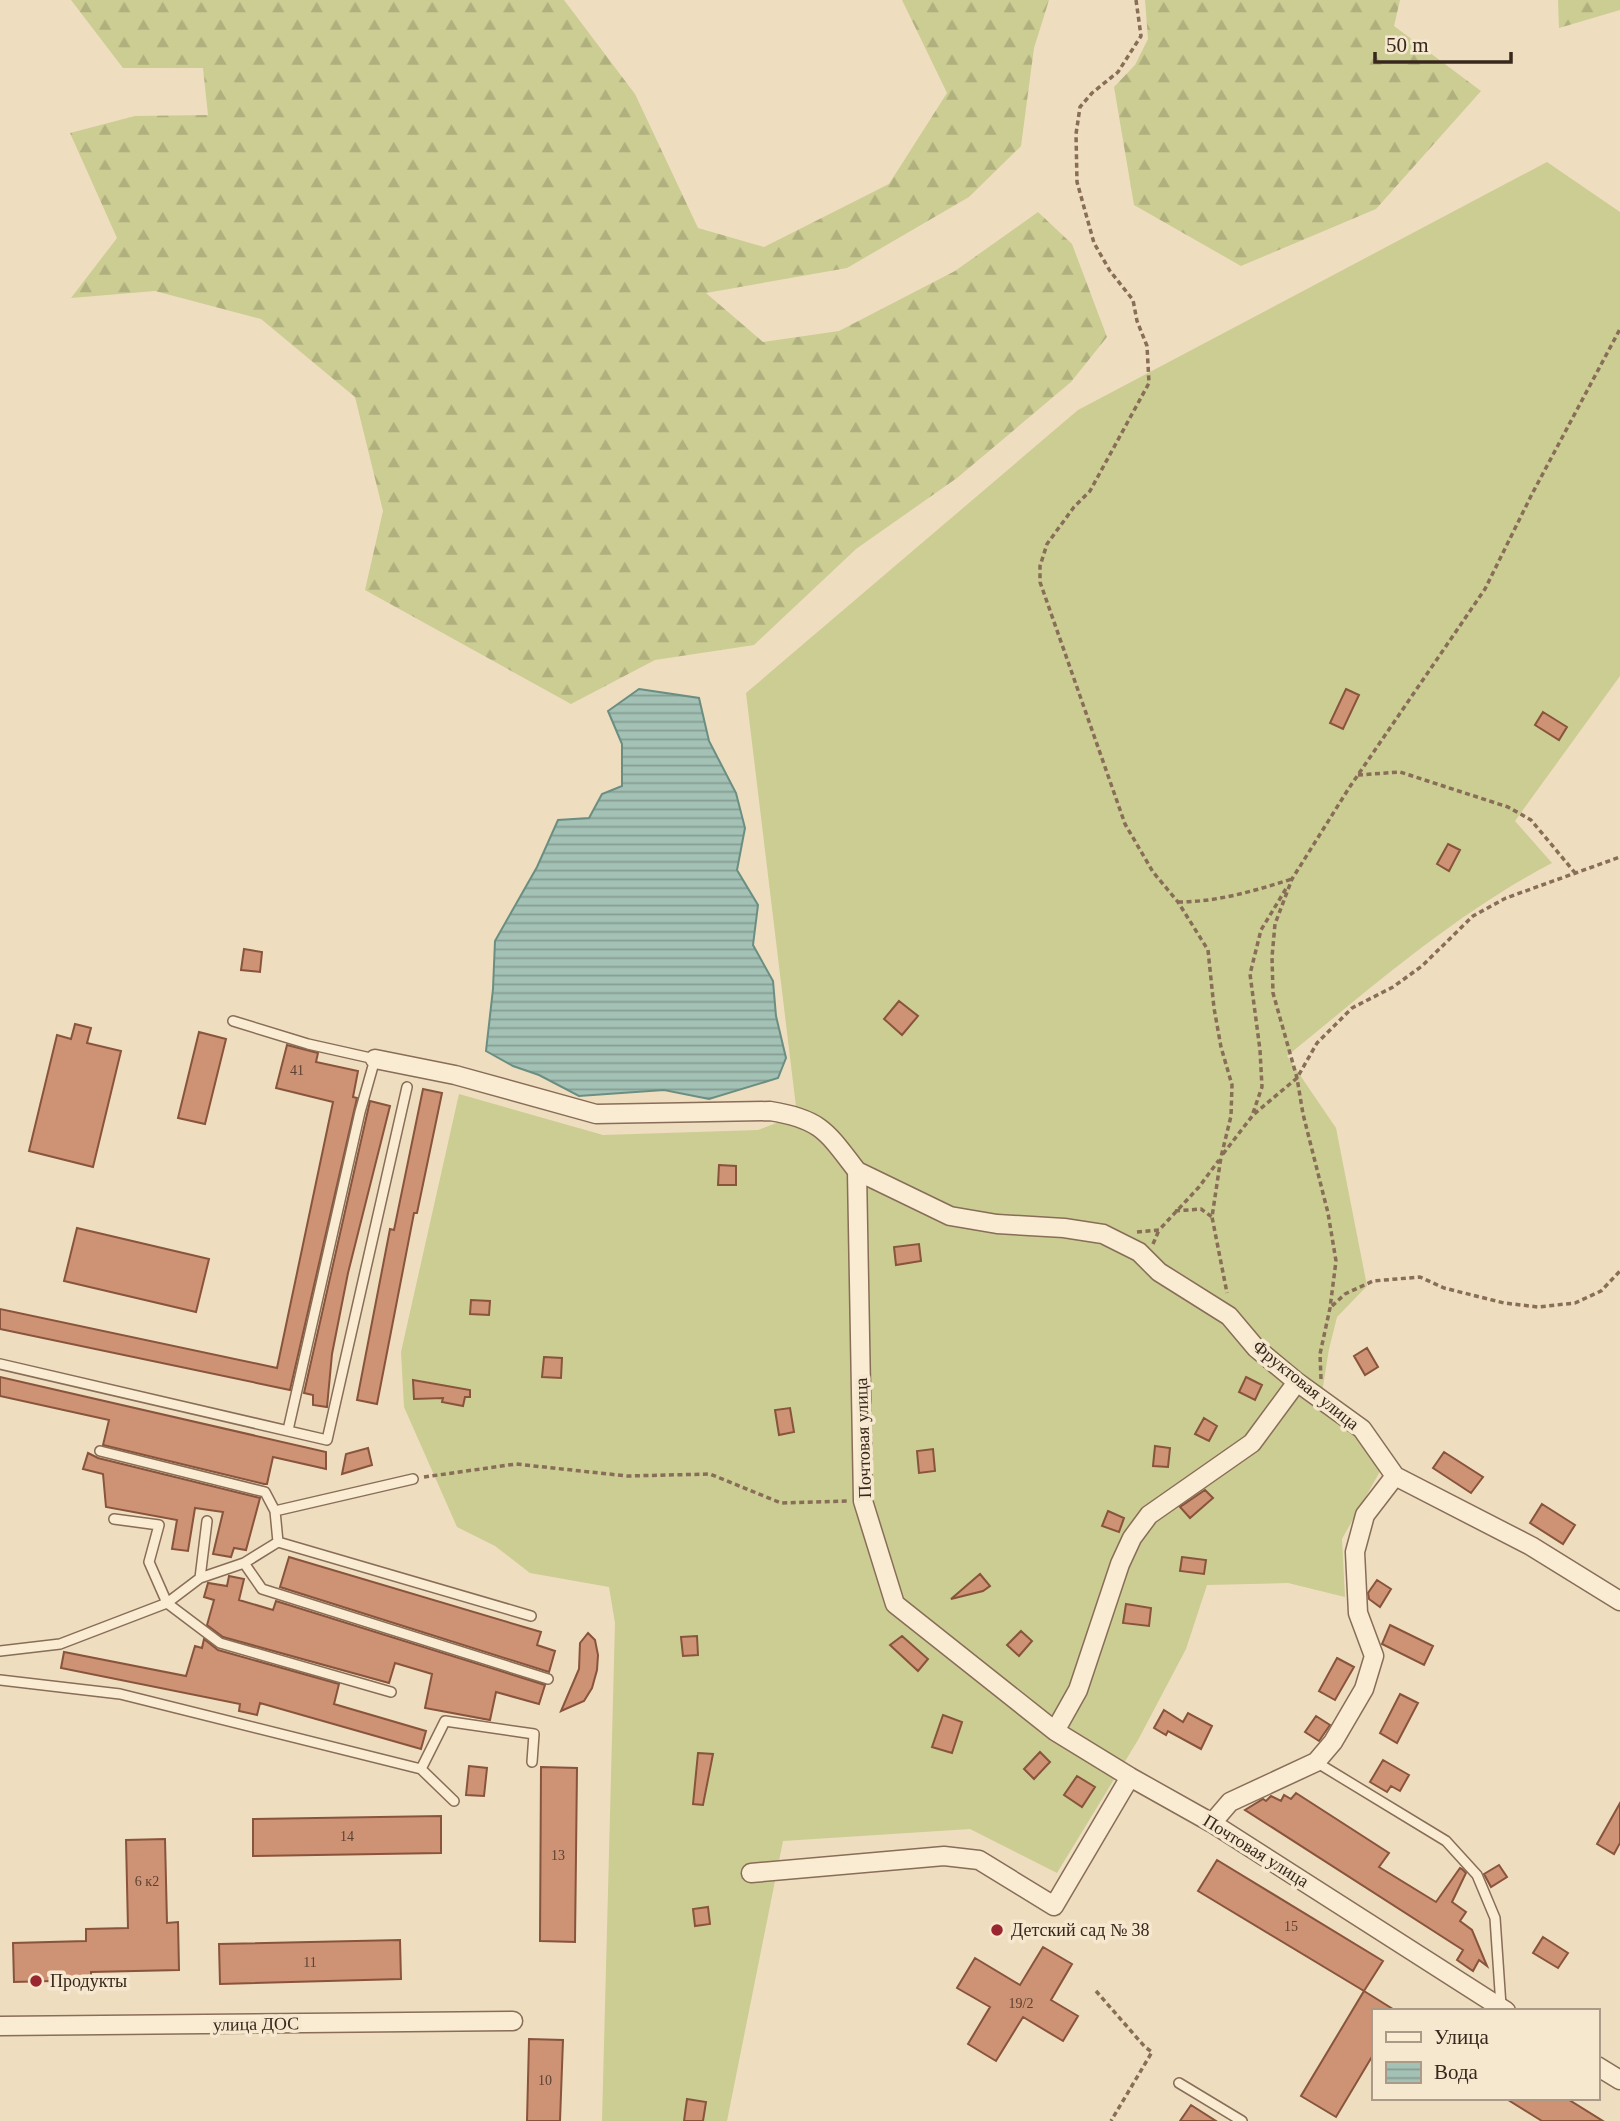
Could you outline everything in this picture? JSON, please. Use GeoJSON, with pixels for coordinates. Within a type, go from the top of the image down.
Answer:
{"type":"FeatureCollection","features":[{"type":"Feature","properties":{"kind":"street"},"geometry":{"type":"LineString","coordinates":[[375,1059],[456,1075],[596,1114],[770,1111],[797,1115],[826,1131],[857,1171]]}},
{"type":"Feature","properties":{"kind":"street","name":"Фруктовая улица"},"geometry":{"type":"LineString","coordinates":[[857,1171],[950,1216],[997,1224],[1064,1228],[1103,1234],[1139,1252],[1159,1272],[1229,1316],[1256,1348],[1297,1382],[1362,1429],[1395,1476],[1531,1546],[1620,1601]]}},
{"type":"Feature","properties":{"kind":"street","name":"Почтовая улица"},"geometry":{"type":"LineString","coordinates":[[857,1171],[863,1501],[895,1604],[1055,1731],[1212,1823],[1504,2009]]}},
{"type":"Feature","properties":{"kind":"street"},"geometry":{"type":"LineString","coordinates":[[1055,1731],[1078,1690],[1120,1564],[1132,1538],[1149,1515],[1252,1443],[1297,1382]]}},
{"type":"Feature","properties":{"kind":"street"},"geometry":{"type":"LineString","coordinates":[[1212,1823],[1230,1802],[1316,1762],[1333,1742],[1364,1689],[1374,1656],[1358,1613],[1355,1552],[1365,1516],[1395,1476]]}},
{"type":"Feature","properties":{"kind":"street"},"geometry":{"type":"LineString","coordinates":[[751,1873],[944,1856],[979,1860],[1054,1906],[1130,1777]]}},
{"type":"Feature","properties":{"kind":"street","name":"улица ДОС"},"geometry":{"type":"LineString","coordinates":[[0,2026],[513,2021]]}},
{"type":"Feature","properties":{"kind":"street"},"geometry":{"type":"LineString","coordinates":[[1599,2067],[1620,2080]]}},
{"type":"Feature","properties":{"kind":"lane"},"geometry":{"type":"LineString","coordinates":[[233,1021],[308,1044],[375,1059],[360,1112],[288,1430]]}},
{"type":"Feature","properties":{"kind":"lane"},"geometry":{"type":"LineString","coordinates":[[0,1364],[327,1440],[407,1087]]}},
{"type":"Feature","properties":{"kind":"lane"},"geometry":{"type":"LineString","coordinates":[[100,1451],[265,1492],[275,1511],[278,1542]]}},
{"type":"Feature","properties":{"kind":"lane"},"geometry":{"type":"LineString","coordinates":[[275,1511],[413,1479]]}},
{"type":"Feature","properties":{"kind":"lane"},"geometry":{"type":"LineString","coordinates":[[114,1519],[159,1525],[149,1562],[167,1603],[220,1643],[391,1692]]}},
{"type":"Feature","properties":{"kind":"lane"},"geometry":{"type":"LineString","coordinates":[[200,1578],[207,1521]]}},
{"type":"Feature","properties":{"kind":"lane"},"geometry":{"type":"LineString","coordinates":[[0,1651],[60,1644],[167,1603],[200,1578],[244,1563],[278,1542],[531,1616]]}},
{"type":"Feature","properties":{"kind":"lane"},"geometry":{"type":"LineString","coordinates":[[244,1563],[262,1589],[548,1679]]}},
{"type":"Feature","properties":{"kind":"lane"},"geometry":{"type":"LineString","coordinates":[[0,1680],[120,1694],[421,1769],[454,1801]]}},
{"type":"Feature","properties":{"kind":"lane"},"geometry":{"type":"LineString","coordinates":[[421,1769],[445,1721],[534,1734],[531,1762]]}},
{"type":"Feature","properties":{"kind":"lane"},"geometry":{"type":"LineString","coordinates":[[1316,1762],[1446,1841],[1477,1875],[1495,1918],[1504,2009]]}},
{"type":"Feature","properties":{"kind":"lane"},"geometry":{"type":"LineString","coordinates":[[1179,2083],[1242,2121]]}},
{"type":"Feature","properties":{"kind":"path"},"geometry":{"type":"LineString","coordinates":[[1136,0],[1141,36],[1118,72],[1092,93],[1080,107],[1076,134],[1077,182],[1094,243],[1110,271],[1133,300],[1137,321],[1147,345],[1149,383],[1090,491],[1074,507],[1047,544],[1040,566],[1040,582],[1125,824],[1153,872],[1178,902],[1208,950],[1214,1008],[1221,1047],[1232,1084],[1231,1116],[1221,1157],[1212,1217],[1225,1277],[1229,1316]]}},
{"type":"Feature","properties":{"kind":"path"},"geometry":{"type":"LineString","coordinates":[[1253,1115],[1262,1087],[1250,974],[1261,930],[1358,775],[1486,589],[1532,494],[1620,330]]}},
{"type":"Feature","properties":{"kind":"path"},"geometry":{"type":"LineString","coordinates":[[1358,775],[1400,772],[1508,807],[1531,820],[1576,873]]}},
{"type":"Feature","properties":{"kind":"path"},"geometry":{"type":"LineString","coordinates":[[1103,1234],[1159,1230],[1199,1187],[1253,1115],[1297,1078],[1317,1043],[1352,1008],[1393,987],[1422,966],[1473,916],[1506,898],[1620,857]]}},
{"type":"Feature","properties":{"kind":"path"},"geometry":{"type":"LineString","coordinates":[[1178,902],[1203,902],[1292,879]]}},
{"type":"Feature","properties":{"kind":"path"},"geometry":{"type":"LineString","coordinates":[[1292,879],[1275,923],[1273,993],[1297,1078],[1303,1114],[1328,1213],[1336,1261],[1320,1354],[1321,1399]]}},
{"type":"Feature","properties":{"kind":"path"},"geometry":{"type":"LineString","coordinates":[[1175,1211],[1201,1209],[1212,1217]]}},
{"type":"Feature","properties":{"kind":"path"},"geometry":{"type":"LineString","coordinates":[[1330,1308],[1345,1294],[1373,1281],[1420,1277],[1444,1289],[1504,1303],[1538,1307],[1575,1303],[1601,1291],[1620,1271]]}},
{"type":"Feature","properties":{"kind":"path"},"geometry":{"type":"LineString","coordinates":[[413,1479],[516,1464],[627,1476],[710,1474],[781,1503],[863,1501]]}},
{"type":"Feature","properties":{"kind":"path"},"geometry":{"type":"LineString","coordinates":[[1096,1992],[1144,2047],[1152,2052],[1111,2121]]}},
{"type":"Feature","properties":{"kind":"green space"},"geometry":{"type":"Polygon","coordinates":[[[71,0],[564,0],[635,94],[698,228],[764,247],[889,184],[947,93],[902,0],[1049,0],[1034,48],[1021,146],[969,197],[847,268],[706,293],[763,342],[839,331],[955,271],[1038,212],[1072,244],[1107,337],[1071,382],[957,478],[856,549],[754,645],[655,660],[571,704],[365,590],[383,511],[355,397],[261,319],[155,291],[71,298],[117,238],[70,133],[135,116],[208,115],[203,68],[123,68],[71,0]]]}},
{"type":"Feature","properties":{"kind":"green space"},"geometry":{"type":"Polygon","coordinates":[[[1145,0],[1400,0],[1394,26],[1481,91],[1376,209],[1241,266],[1134,205],[1114,87],[1135,65],[1148,39],[1145,0]]]}},
{"type":"Feature","properties":{"kind":"green space"},"geometry":{"type":"Polygon","coordinates":[[[1558,0],[1620,0],[1620,10],[1559,28],[1558,0]]]}},
{"type":"Feature","properties":{"kind":"green space"},"geometry":{"type":"Polygon","coordinates":[[[1547,162],[1620,212],[1620,676],[1515,821],[1552,863],[1516,883],[1448,928],[1287,1056],[1336,1128],[1367,1286],[1337,1317],[1321,1399],[1383,1466],[1342,1539],[1345,1597],[1288,1583],[1207,1585],[1186,1649],[1138,1740],[1057,1873],[970,1829],[783,1841],[727,2121],[602,2121],[615,1623],[609,1587],[530,1573],[495,1546],[457,1527],[404,1407],[401,1352],[459,1094],[603,1135],[758,1130],[797,1115],[746,693],[1078,410],[1547,162]]]}},
{"type":"Feature","properties":{"kind":"water"},"geometry":{"type":"Polygon","coordinates":[[[639,689],[699,698],[709,741],[736,793],[745,828],[737,870],[758,905],[753,945],[773,981],[776,1016],[786,1058],[778,1078],[709,1099],[664,1090],[579,1096],[486,1051],[495,941],[537,867],[558,820],[589,818],[602,794],[622,786],[622,744],[608,711],[639,689]]]}},
{"type":"Feature","properties":{"kind":"building"},"geometry":{"type":"Polygon","coordinates":[[[1346,689],[1359,695],[1343,729],[1330,723],[1346,689]]]}},
{"type":"Feature","properties":{"kind":"building"},"geometry":{"type":"Polygon","coordinates":[[[1543,712],[1567,727],[1559,740],[1535,725],[1543,712]]]}},
{"type":"Feature","properties":{"kind":"building"},"geometry":{"type":"Polygon","coordinates":[[[1448,844],[1460,850],[1449,871],[1437,864],[1448,844]]]}},
{"type":"Feature","properties":{"kind":"building"},"geometry":{"type":"Polygon","coordinates":[[[244,949],[262,952],[260,972],[241,970],[244,949]]]}},
{"type":"Feature","properties":{"kind":"building"},"geometry":{"type":"Polygon","coordinates":[[[899,1001],[918,1016],[902,1035],[884,1019],[899,1001]]]}},
{"type":"Feature","properties":{"kind":"building"},"geometry":{"type":"Polygon","coordinates":[[[75,1024],[91,1028],[87,1043],[121,1051],[93,1167],[29,1151],[57,1035],[71,1039],[75,1024]]]}},
{"type":"Feature","properties":{"kind":"building"},"geometry":{"type":"Polygon","coordinates":[[[199,1032],[226,1039],[205,1124],[178,1118],[199,1032]]]}},
{"type":"Feature","properties":{"kind":"building"},"geometry":{"type":"Polygon","coordinates":[[[287,1045],[318,1053],[316,1062],[358,1071],[353,1097],[357,1098],[290,1390],[0,1329],[0,1309],[277,1368],[333,1102],[276,1088],[287,1045]]]}},
{"type":"Feature","properties":{"kind":"building"},"geometry":{"type":"Polygon","coordinates":[[[423,1089],[442,1093],[417,1213],[414,1213],[377,1404],[357,1400],[390,1229],[394,1230],[423,1089]]]}},
{"type":"Feature","properties":{"kind":"building"},"geometry":{"type":"Polygon","coordinates":[[[370,1101],[390,1106],[348,1273],[332,1354],[327,1407],[313,1405],[313,1395],[304,1393],[370,1101]]]}},
{"type":"Feature","properties":{"kind":"building"},"geometry":{"type":"Polygon","coordinates":[[[719,1165],[736,1166],[736,1185],[718,1185],[719,1165]]]}},
{"type":"Feature","properties":{"kind":"building"},"geometry":{"type":"Polygon","coordinates":[[[77,1228],[209,1259],[196,1312],[64,1281],[77,1228]]]}},
{"type":"Feature","properties":{"kind":"building"},"geometry":{"type":"Polygon","coordinates":[[[919,1244],[921,1261],[896,1265],[894,1247],[919,1244]]]}},
{"type":"Feature","properties":{"kind":"building"},"geometry":{"type":"Polygon","coordinates":[[[471,1300],[490,1301],[489,1315],[470,1314],[471,1300]]]}},
{"type":"Feature","properties":{"kind":"building"},"geometry":{"type":"Polygon","coordinates":[[[1367,1348],[1378,1367],[1365,1375],[1354,1356],[1367,1348]]]}},
{"type":"Feature","properties":{"kind":"building"},"geometry":{"type":"Polygon","coordinates":[[[544,1357],[562,1358],[561,1378],[542,1377],[544,1357]]]}},
{"type":"Feature","properties":{"kind":"building"},"geometry":{"type":"Polygon","coordinates":[[[0,1377],[326,1452],[326,1469],[273,1457],[267,1484],[264,1484],[103,1445],[109,1420],[0,1396],[0,1377]]]}},
{"type":"Feature","properties":{"kind":"building"},"geometry":{"type":"Polygon","coordinates":[[[1246,1377],[1262,1385],[1255,1400],[1239,1392],[1246,1377]]]}},
{"type":"Feature","properties":{"kind":"building"},"geometry":{"type":"Polygon","coordinates":[[[413,1380],[470,1390],[470,1397],[465,1397],[463,1406],[442,1402],[443,1398],[414,1399],[413,1380]]]}},
{"type":"Feature","properties":{"kind":"building"},"geometry":{"type":"Polygon","coordinates":[[[790,1408],[794,1432],[779,1435],[775,1410],[790,1408]]]}},
{"type":"Feature","properties":{"kind":"building"},"geometry":{"type":"Polygon","coordinates":[[[1204,1418],[1217,1426],[1209,1441],[1195,1434],[1204,1418]]]}},
{"type":"Feature","properties":{"kind":"building"},"geometry":{"type":"Polygon","coordinates":[[[1155,1446],[1170,1448],[1168,1467],[1153,1466],[1155,1446]]]}},
{"type":"Feature","properties":{"kind":"building"},"geometry":{"type":"Polygon","coordinates":[[[368,1448],[372,1465],[342,1474],[346,1454],[368,1448]]]}},
{"type":"Feature","properties":{"kind":"building"},"geometry":{"type":"Polygon","coordinates":[[[933,1449],[935,1471],[919,1473],[917,1451],[933,1449]]]}},
{"type":"Feature","properties":{"kind":"building"},"geometry":{"type":"Polygon","coordinates":[[[1444,1452],[1483,1477],[1471,1493],[1433,1468],[1444,1452]]]}},
{"type":"Feature","properties":{"kind":"building"},"geometry":{"type":"Polygon","coordinates":[[[88,1453],[98,1458],[260,1498],[246,1550],[234,1548],[231,1557],[213,1554],[223,1512],[195,1508],[188,1551],[172,1549],[177,1520],[106,1507],[103,1474],[83,1469],[88,1453]]]}},
{"type":"Feature","properties":{"kind":"building"},"geometry":{"type":"Polygon","coordinates":[[[1205,1490],[1213,1498],[1190,1518],[1180,1507],[1205,1490]]]}},
{"type":"Feature","properties":{"kind":"building"},"geometry":{"type":"Polygon","coordinates":[[[1542,1504],[1575,1525],[1563,1544],[1530,1523],[1542,1504]]]}},
{"type":"Feature","properties":{"kind":"building"},"geometry":{"type":"Polygon","coordinates":[[[1108,1511],[1124,1518],[1119,1532],[1102,1526],[1108,1511]]]}},
{"type":"Feature","properties":{"kind":"building"},"geometry":{"type":"Polygon","coordinates":[[[289,1557],[541,1632],[537,1645],[555,1651],[549,1672],[280,1587],[289,1557]]]}},
{"type":"Feature","properties":{"kind":"building"},"geometry":{"type":"Polygon","coordinates":[[[1182,1557],[1206,1560],[1204,1574],[1180,1571],[1182,1557]]]}},
{"type":"Feature","properties":{"kind":"building"},"geometry":{"type":"Polygon","coordinates":[[[980,1574],[990,1586],[983,1591],[951,1599],[980,1574]]]}},
{"type":"Feature","properties":{"kind":"building"},"geometry":{"type":"Polygon","coordinates":[[[229,1576],[244,1579],[239,1600],[273,1610],[276,1601],[545,1685],[539,1704],[496,1692],[490,1720],[425,1708],[432,1674],[395,1663],[389,1683],[223,1637],[207,1625],[214,1600],[204,1597],[208,1583],[227,1586],[229,1576]]]}},
{"type":"Feature","properties":{"kind":"building"},"geometry":{"type":"Polygon","coordinates":[[[1377,1580],[1391,1589],[1380,1607],[1369,1599],[1368,1593],[1377,1580]]]}},
{"type":"Feature","properties":{"kind":"building"},"geometry":{"type":"Polygon","coordinates":[[[1126,1604],[1151,1608],[1149,1626],[1123,1623],[1126,1604]]]}},
{"type":"Feature","properties":{"kind":"building"},"geometry":{"type":"Polygon","coordinates":[[[1390,1625],[1433,1646],[1424,1665],[1382,1644],[1390,1625]]]}},
{"type":"Feature","properties":{"kind":"building"},"geometry":{"type":"Polygon","coordinates":[[[1021,1631],[1032,1641],[1019,1656],[1007,1645],[1021,1631]]]}},
{"type":"Feature","properties":{"kind":"building"},"geometry":{"type":"Polygon","coordinates":[[[588,1633],[595,1640],[598,1655],[592,1688],[584,1701],[561,1711],[579,1669],[580,1643],[588,1633]]]}},
{"type":"Feature","properties":{"kind":"building"},"geometry":{"type":"Polygon","coordinates":[[[697,1636],[698,1655],[683,1656],[681,1637],[697,1636]]]}},
{"type":"Feature","properties":{"kind":"building"},"geometry":{"type":"Polygon","coordinates":[[[902,1636],[928,1659],[918,1671],[890,1645],[902,1636]]]}},
{"type":"Feature","properties":{"kind":"building"},"geometry":{"type":"Polygon","coordinates":[[[204,1639],[218,1650],[339,1684],[334,1704],[426,1731],[421,1749],[260,1703],[257,1715],[239,1711],[240,1704],[61,1668],[64,1652],[186,1676],[195,1646],[202,1648],[204,1639]]]}},
{"type":"Feature","properties":{"kind":"building"},"geometry":{"type":"Polygon","coordinates":[[[1337,1658],[1354,1667],[1335,1700],[1319,1691],[1337,1658]]]}},
{"type":"Feature","properties":{"kind":"building"},"geometry":{"type":"Polygon","coordinates":[[[1400,1694],[1418,1703],[1397,1743],[1380,1733],[1400,1694]]]}},
{"type":"Feature","properties":{"kind":"building"},"geometry":{"type":"Polygon","coordinates":[[[1164,1710],[1183,1722],[1188,1713],[1212,1726],[1201,1749],[1168,1731],[1166,1735],[1154,1728],[1164,1710]]]}},
{"type":"Feature","properties":{"kind":"building"},"geometry":{"type":"Polygon","coordinates":[[[943,1715],[962,1722],[952,1753],[932,1747],[943,1715]]]}},
{"type":"Feature","properties":{"kind":"building"},"geometry":{"type":"Polygon","coordinates":[[[1316,1716],[1330,1725],[1319,1741],[1305,1732],[1316,1716]]]}},
{"type":"Feature","properties":{"kind":"building"},"geometry":{"type":"Polygon","coordinates":[[[1040,1752],[1050,1762],[1034,1779],[1024,1769],[1040,1752]]]}},
{"type":"Feature","properties":{"kind":"building"},"geometry":{"type":"Polygon","coordinates":[[[698,1753],[713,1754],[703,1805],[693,1804],[698,1753]]]}},
{"type":"Feature","properties":{"kind":"building"},"geometry":{"type":"Polygon","coordinates":[[[1383,1760],[1409,1775],[1400,1791],[1391,1786],[1387,1792],[1370,1782],[1383,1760]]]}},
{"type":"Feature","properties":{"kind":"building"},"geometry":{"type":"Polygon","coordinates":[[[469,1766],[487,1768],[484,1796],[466,1795],[469,1766]]]}},
{"type":"Feature","properties":{"kind":"building"},"geometry":{"type":"Polygon","coordinates":[[[541,1767],[577,1768],[575,1942],[540,1941],[541,1767]]]}},
{"type":"Feature","properties":{"kind":"building"},"geometry":{"type":"Polygon","coordinates":[[[1077,1776],[1095,1787],[1082,1807],[1064,1795],[1077,1776]]]}},
{"type":"Feature","properties":{"kind":"building"},"geometry":{"type":"Polygon","coordinates":[[[1296,1793],[1389,1853],[1379,1867],[1436,1902],[1460,1868],[1462,1869],[1466,1873],[1452,1902],[1466,1912],[1460,1921],[1472,1930],[1487,1966],[1479,1960],[1473,1971],[1457,1960],[1463,1950],[1245,1810],[1271,1796],[1281,1801],[1284,1795],[1291,1799],[1296,1793]]]}},
{"type":"Feature","properties":{"kind":"building"},"geometry":{"type":"Polygon","coordinates":[[[1620,1803],[1620,1843],[1614,1854],[1597,1844],[1620,1803]]]}},
{"type":"Feature","properties":{"kind":"building"},"geometry":{"type":"Polygon","coordinates":[[[441,1816],[441,1853],[253,1856],[253,1819],[441,1816]]]}},
{"type":"Feature","properties":{"kind":"building"},"geometry":{"type":"Polygon","coordinates":[[[165,1839],[167,1923],[178,1922],[179,1970],[91,1972],[91,1980],[14,1982],[13,1943],[86,1941],[86,1929],[128,1928],[126,1840],[165,1839]]]}},
{"type":"Feature","properties":{"kind":"building"},"geometry":{"type":"Polygon","coordinates":[[[1217,1860],[1383,1961],[1364,1991],[1198,1891],[1217,1860]]]}},
{"type":"Feature","properties":{"kind":"building"},"geometry":{"type":"Polygon","coordinates":[[[1499,1865],[1507,1877],[1491,1887],[1484,1874],[1499,1865]]]}},
{"type":"Feature","properties":{"kind":"building"},"geometry":{"type":"Polygon","coordinates":[[[708,1907],[710,1924],[695,1926],[693,1909],[708,1907]]]}},
{"type":"Feature","properties":{"kind":"building"},"geometry":{"type":"Polygon","coordinates":[[[1543,1937],[1568,1953],[1558,1968],[1533,1953],[1543,1937]]]}},
{"type":"Feature","properties":{"kind":"building"},"geometry":{"type":"Polygon","coordinates":[[[400,1940],[401,1979],[220,1984],[219,1944],[400,1940]]]}},
{"type":"Feature","properties":{"kind":"building"},"geometry":{"type":"Polygon","coordinates":[[[1043,1947],[1072,1964],[1051,2000],[1078,2016],[1063,2041],[1023,2017],[996,2061],[968,2044],[990,2007],[957,1988],[975,1958],[1020,1985],[1043,1947]]]}},
{"type":"Feature","properties":{"kind":"building"},"geometry":{"type":"Polygon","coordinates":[[[1364,1991],[1393,2009],[1372,2009],[1372,2057],[1336,2117],[1301,2096],[1364,1991]]]}},
{"type":"Feature","properties":{"kind":"building"},"geometry":{"type":"Polygon","coordinates":[[[529,2039],[563,2040],[560,2121],[527,2121],[529,2039]]]}},
{"type":"Feature","properties":{"kind":"building"},"geometry":{"type":"Polygon","coordinates":[[[687,2099],[706,2102],[703,2121],[684,2121],[687,2099]]]}},
{"type":"Feature","properties":{"kind":"building"},"geometry":{"type":"Polygon","coordinates":[[[1508,2100],[1569,2100],[1603,2121],[1542,2121],[1508,2100]]]}},
{"type":"Feature","properties":{"kind":"building"},"geometry":{"type":"Polygon","coordinates":[[[1191,2105],[1216,2121],[1180,2121],[1191,2105]]]}},
{"type":"Feature","properties":{"kind":"place","name":"Детский сад № 38"},"geometry":{"type":"Point","coordinates":[997,1930]}},
{"type":"Feature","properties":{"kind":"place","name":"Продукты"},"geometry":{"type":"Point","coordinates":[36,1981]}}]}
